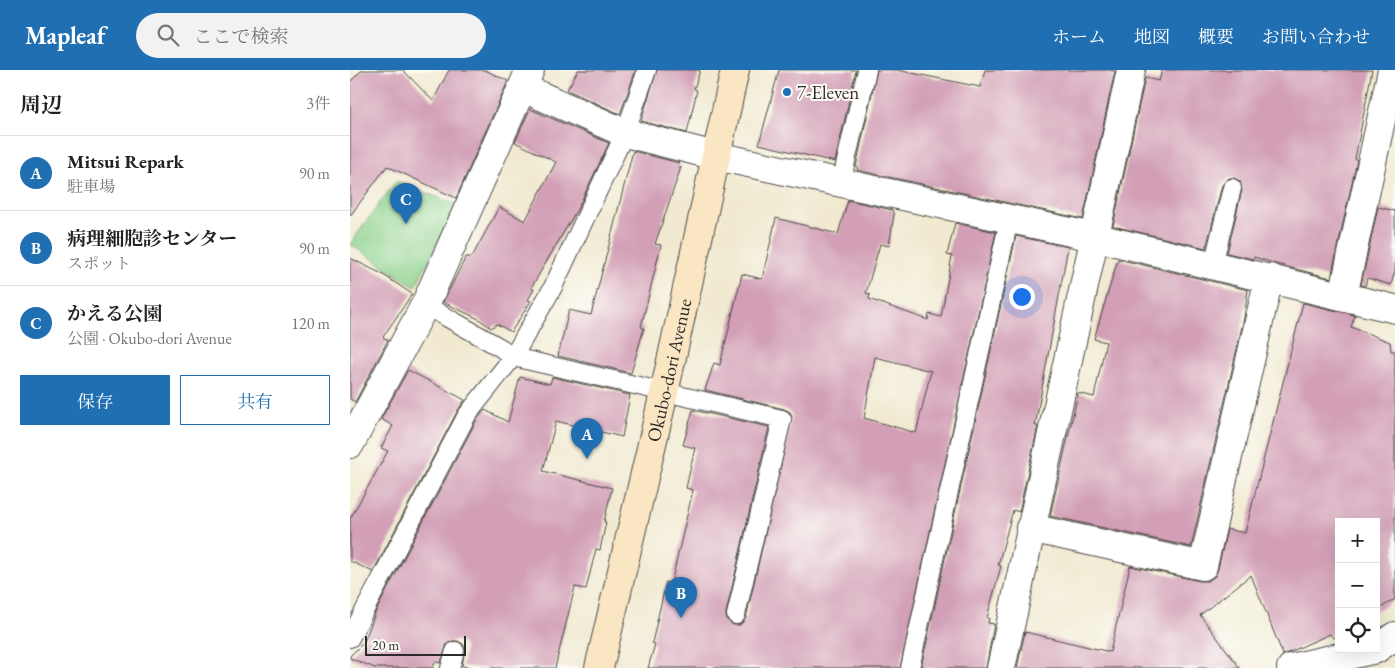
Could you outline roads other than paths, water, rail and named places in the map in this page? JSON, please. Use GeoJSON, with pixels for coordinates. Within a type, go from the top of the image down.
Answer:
{"type":"FeatureCollection","features":[{"type":"Feature","properties":{"kind":"main road","name":"Okubo-dori Avenue"},"geometry":{"type":"LineString","coordinates":[[599,668],[664,393],[735,70]]}},
{"type":"Feature","properties":{"kind":"street"},"geometry":{"type":"LineString","coordinates":[[1001,668],[1131,70]]}},
{"type":"Feature","properties":{"kind":"street"},"geometry":{"type":"LineString","coordinates":[[1343,296],[1392,70]]}},
{"type":"Feature","properties":{"kind":"street"},"geometry":{"type":"LineString","coordinates":[[350,444],[426,306],[527,79],[625,133],[716,156],[1094,237],[1395,309]]}},
{"type":"Feature","properties":{"kind":"street"},"geometry":{"type":"LineString","coordinates":[[1030,528],[1202,566],[1269,278]]}},
{"type":"Feature","properties":{"kind":"street"},"geometry":{"type":"LineString","coordinates":[[1380,646],[1395,636]]}},
{"type":"Feature","properties":{"kind":"street"},"geometry":{"type":"LineString","coordinates":[[1292,668],[1358,653]]}},
{"type":"Feature","properties":{"kind":"lane"},"geometry":{"type":"LineString","coordinates":[[350,638],[467,416],[513,358],[553,287],[625,133],[647,70]]}},
{"type":"Feature","properties":{"kind":"lane"},"geometry":{"type":"LineString","coordinates":[[841,183],[867,70]]}},
{"type":"Feature","properties":{"kind":"lane"},"geometry":{"type":"LineString","coordinates":[[1213,265],[1232,188]]}},
{"type":"Feature","properties":{"kind":"lane"},"geometry":{"type":"LineString","coordinates":[[910,668],[1009,220]]}},
{"type":"Feature","properties":{"kind":"lane"},"geometry":{"type":"LineString","coordinates":[[426,306],[500,348],[513,358],[782,419],[736,615]]}},
{"type":"Feature","properties":{"kind":"lane"},"geometry":{"type":"LineString","coordinates":[[450,668],[455,651]]}},
{"type":"Feature","properties":{"kind":"place","name":"7-Eleven"},"geometry":{"type":"Point","coordinates":[787,92]}},
{"type":"Feature","properties":{"kind":"place","name":"かえる公園"},"geometry":{"type":"Point","coordinates":[406,224]}},
{"type":"Feature","properties":{"kind":"place","name":"Mitsui Repark"},"geometry":{"type":"Point","coordinates":[587,459]}},
{"type":"Feature","properties":{"kind":"place","name":"病理細胞診センター"},"geometry":{"type":"Point","coordinates":[681,618]}}]}
